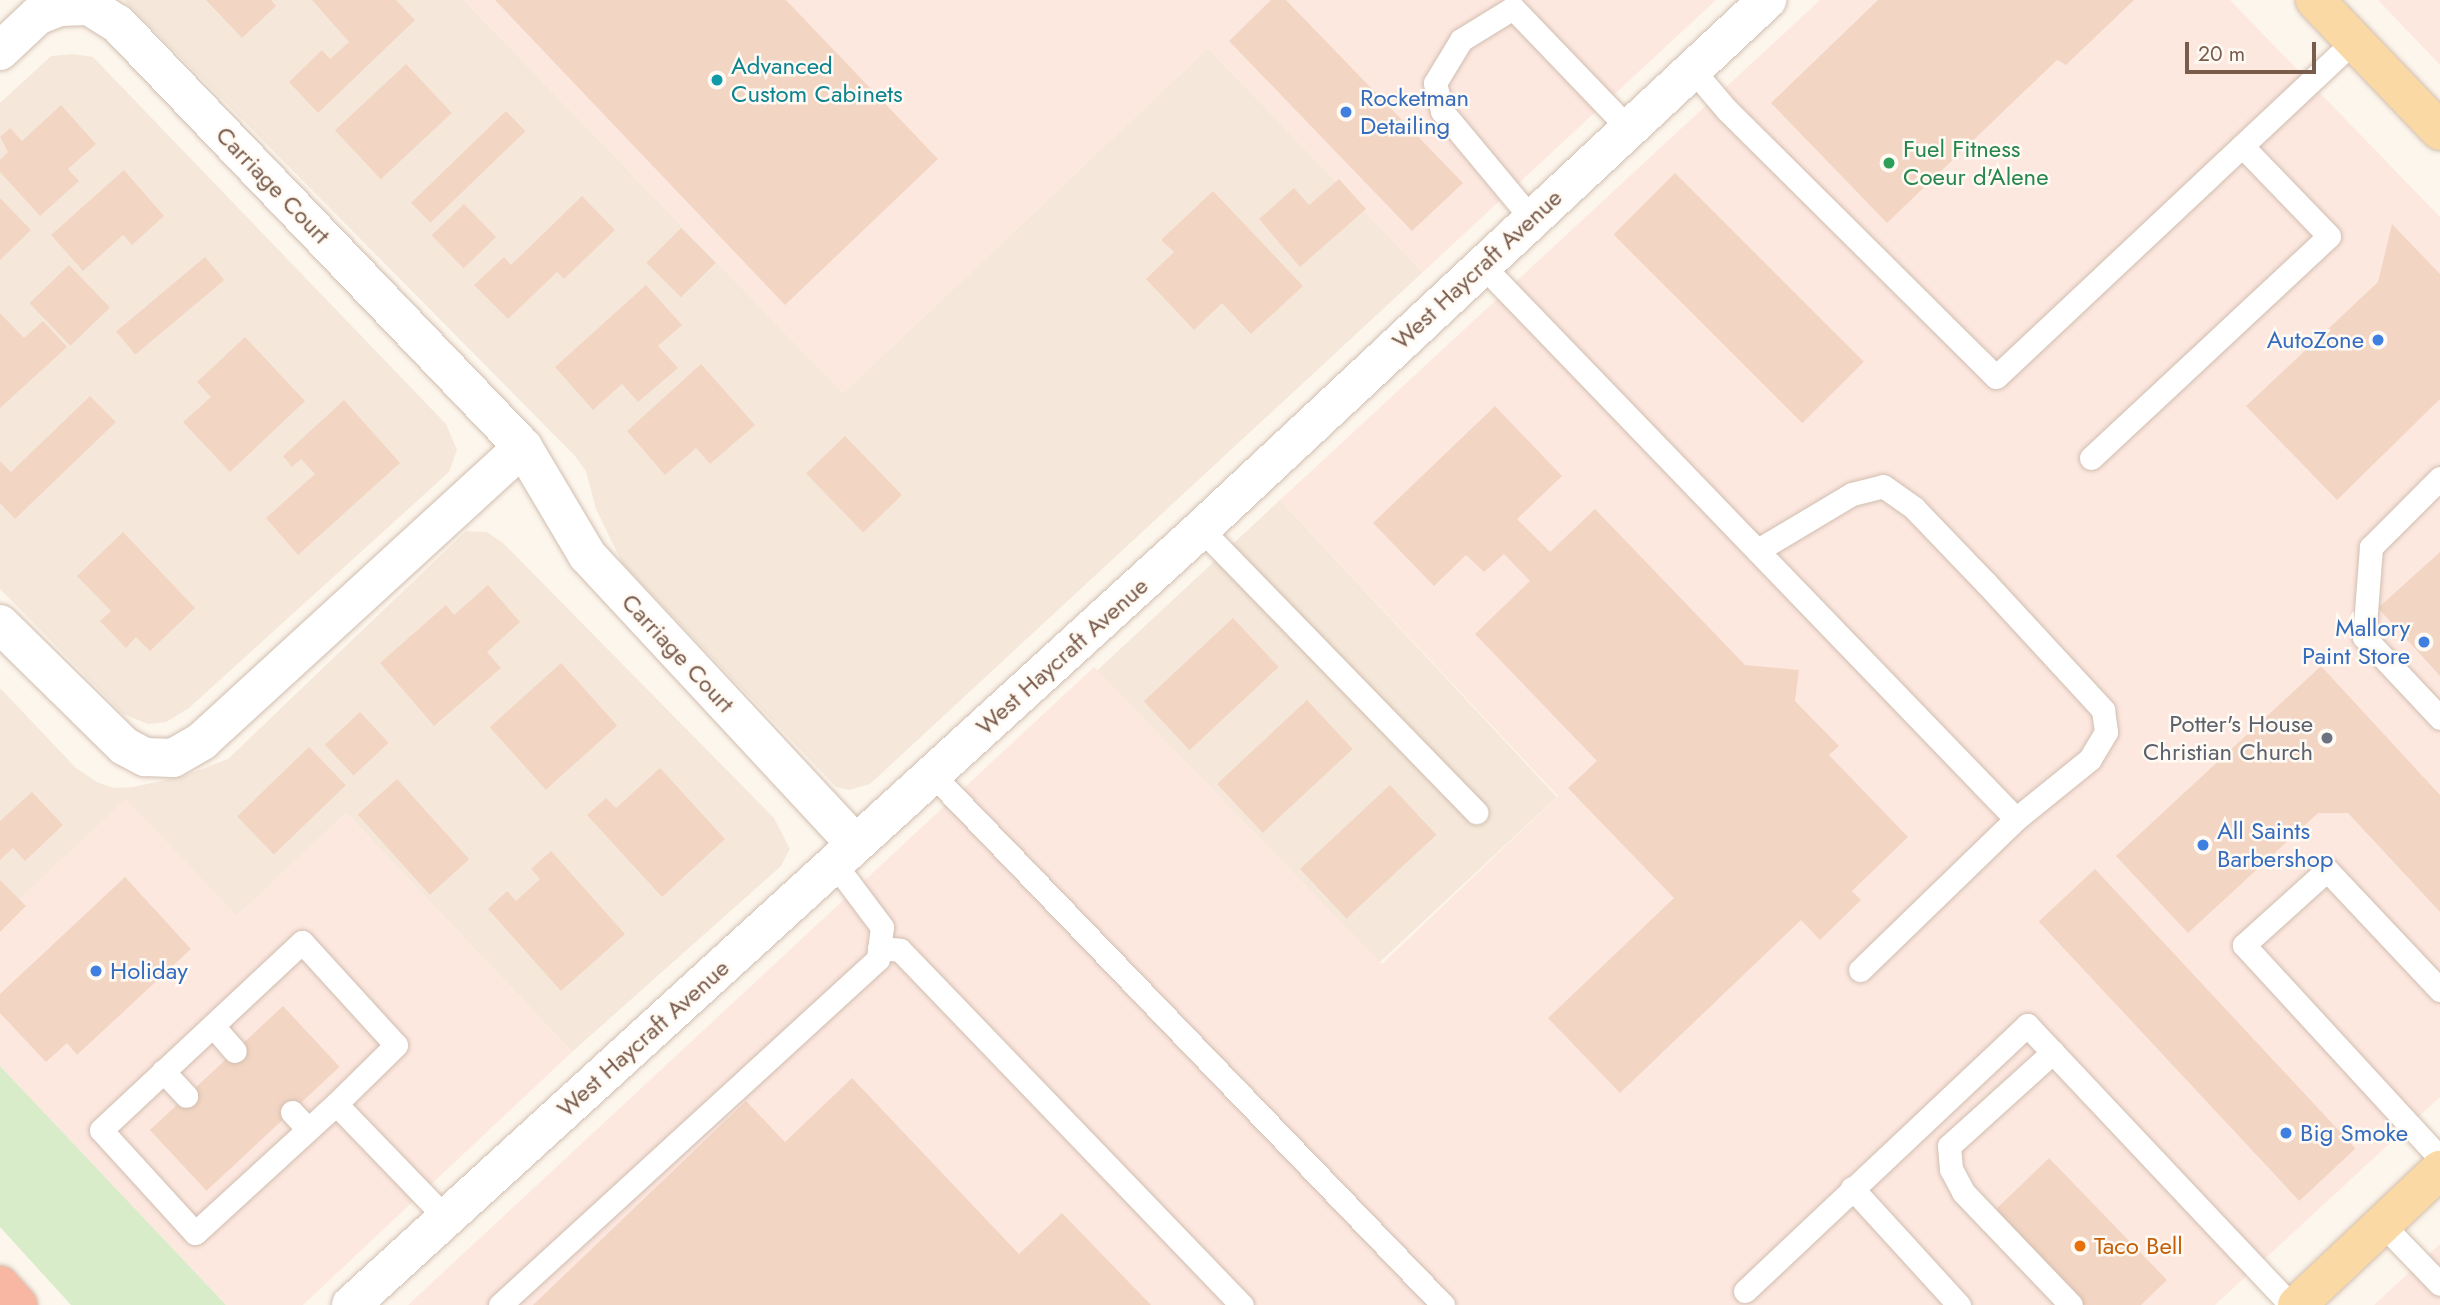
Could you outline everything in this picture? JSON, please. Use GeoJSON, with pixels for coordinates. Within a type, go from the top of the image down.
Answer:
{"type":"FeatureCollection","features":[{"type":"Feature","properties":{"kind":"highway"},"geometry":{"type":"LineString","coordinates":[[0,1285],[18,1305]]}},
{"type":"Feature","properties":{"kind":"main road"},"geometry":{"type":"LineString","coordinates":[[2315,0],[2440,131]]}},
{"type":"Feature","properties":{"kind":"main road"},"geometry":{"type":"LineString","coordinates":[[2297,1305],[2440,1170]]}},
{"type":"Feature","properties":{"kind":"street","name":"West Haycraft Avenue"},"geometry":{"type":"LineString","coordinates":[[351,1305],[1201,529],[1481,264],[1767,0]]}},
{"type":"Feature","properties":{"kind":"street","name":"Carriage Court"},"geometry":{"type":"LineString","coordinates":[[0,51],[37,16],[59,7],[89,6],[118,24],[523,447],[587,555],[845,853]]}},
{"type":"Feature","properties":{"kind":"street"},"geometry":{"type":"LineString","coordinates":[[0,624],[124,746],[145,757],[173,758],[202,741],[523,447]]}},
{"type":"Feature","properties":{"kind":"lane"},"geometry":{"type":"LineString","coordinates":[[1531,218],[1442,111],[1435,83],[1461,40],[1513,8],[1628,128]]}},
{"type":"Feature","properties":{"kind":"lane"},"geometry":{"type":"LineString","coordinates":[[1692,69],[1726,108],[1996,377],[2354,41]]}},
{"type":"Feature","properties":{"kind":"lane"},"geometry":{"type":"LineString","coordinates":[[2091,458],[2329,236],[2242,146]]}},
{"type":"Feature","properties":{"kind":"lane"},"geometry":{"type":"LineString","coordinates":[[1481,264],[2016,819]]}},
{"type":"Feature","properties":{"kind":"lane"},"geometry":{"type":"LineString","coordinates":[[2440,478],[2371,547],[2364,637],[2440,717]]}},
{"type":"Feature","properties":{"kind":"lane"},"geometry":{"type":"LineString","coordinates":[[1758,550],[1852,494],[1883,486],[1914,508],[2103,710],[2106,732],[2091,759],[2016,819],[1860,970]]}},
{"type":"Feature","properties":{"kind":"lane"},"geometry":{"type":"LineString","coordinates":[[1201,529],[1476,812]]}},
{"type":"Feature","properties":{"kind":"lane"},"geometry":{"type":"LineString","coordinates":[[932,774],[1443,1305]]}},
{"type":"Feature","properties":{"kind":"lane"},"geometry":{"type":"LineString","coordinates":[[500,1305],[878,958],[882,927],[845,853]]}},
{"type":"Feature","properties":{"kind":"lane"},"geometry":{"type":"LineString","coordinates":[[2440,990],[2327,870],[2244,945],[2440,1158]]}},
{"type":"Feature","properties":{"kind":"lane"},"geometry":{"type":"LineString","coordinates":[[302,942],[396,1045],[308,1129],[251,1165],[194,1233],[101,1130],[212,1026],[302,942]]}},
{"type":"Feature","properties":{"kind":"lane"},"geometry":{"type":"LineString","coordinates":[[879,948],[900,950],[1242,1305]]}},
{"type":"Feature","properties":{"kind":"lane"},"geometry":{"type":"LineString","coordinates":[[1745,1291],[2027,1025],[2291,1305]]}},
{"type":"Feature","properties":{"kind":"lane"},"geometry":{"type":"LineString","coordinates":[[212,1026],[235,1051]]}},
{"type":"Feature","properties":{"kind":"lane"},"geometry":{"type":"LineString","coordinates":[[2053,1052],[1950,1146],[1951,1169],[1963,1192],[2071,1305]]}},
{"type":"Feature","properties":{"kind":"lane"},"geometry":{"type":"LineString","coordinates":[[163,1071],[187,1096]]}},
{"type":"Feature","properties":{"kind":"lane"},"geometry":{"type":"LineString","coordinates":[[336,1104],[446,1218]]}},
{"type":"Feature","properties":{"kind":"lane"},"geometry":{"type":"LineString","coordinates":[[292,1112],[308,1129]]}},
{"type":"Feature","properties":{"kind":"lane"},"geometry":{"type":"LineString","coordinates":[[1852,1188],[1959,1305]]}},
{"type":"Feature","properties":{"kind":"lane"},"geometry":{"type":"LineString","coordinates":[[2382,1224],[2440,1284]]}},
{"type":"Feature","properties":{"kind":"shaded area"},"geometry":{"type":"Polygon","coordinates":[[[124,0],[464,0],[843,393],[1208,48],[1423,272],[870,784],[849,790],[836,787],[622,563],[596,509],[586,471],[575,456],[124,0]]]}},
{"type":"Feature","properties":{"kind":"shaded area"},"geometry":{"type":"Polygon","coordinates":[[[464,0],[1716,0],[1423,272],[1208,48],[843,393],[464,0]]]}},
{"type":"Feature","properties":{"kind":"shaded area"},"geometry":{"type":"Polygon","coordinates":[[[1820,0],[2230,0],[2440,217],[2440,1097],[2215,1305],[408,1305],[1094,667],[1382,964],[1558,796],[1280,500],[1820,0]]]}},
{"type":"Feature","properties":{"kind":"shaded area"},"geometry":{"type":"Polygon","coordinates":[[[2378,0],[2440,0],[2440,65],[2378,0]]]}},
{"type":"Feature","properties":{"kind":"shaded area"},"geometry":{"type":"Polygon","coordinates":[[[73,54],[93,57],[446,424],[457,450],[449,472],[189,708],[166,722],[148,724],[123,714],[0,589],[0,103],[51,56],[73,54]]]}},
{"type":"Feature","properties":{"kind":"shaded area"},"geometry":{"type":"Polygon","coordinates":[[[1280,500],[1557,797],[1374,967],[1097,670],[1280,500]]]}},
{"type":"Feature","properties":{"kind":"shaded area"},"geometry":{"type":"Polygon","coordinates":[[[466,531],[487,532],[503,543],[774,818],[790,849],[781,866],[572,1052],[346,813],[237,916],[0,917],[0,688],[76,768],[97,782],[114,788],[133,787],[184,776],[228,759],[466,531]]]}},
{"type":"Feature","properties":{"kind":"shaded area"},"geometry":{"type":"Polygon","coordinates":[[[126,799],[237,916],[346,813],[572,1052],[303,1305],[226,1305],[0,1066],[0,917],[126,799]]]}},
{"type":"Feature","properties":{"kind":"shaded area"},"geometry":{"type":"Polygon","coordinates":[[[2440,1244],[2440,1305],[2374,1305],[2440,1244]]]}},
{"type":"Feature","properties":{"kind":"green space"},"geometry":{"type":"Polygon","coordinates":[[[0,1066],[226,1305],[71,1305],[0,1227],[0,1066]]]}},
{"type":"Feature","properties":{"kind":"building"},"geometry":{"type":"Polygon","coordinates":[[[206,0],[271,0],[276,6],[242,38],[206,0]]]}},
{"type":"Feature","properties":{"kind":"building"},"geometry":{"type":"Polygon","coordinates":[[[312,0],[396,0],[415,20],[318,113],[289,82],[322,50],[330,59],[349,42],[312,0]]]}},
{"type":"Feature","properties":{"kind":"building","name":"Advanced Custom Cabinets"},"geometry":{"type":"Polygon","coordinates":[[[495,0],[786,0],[938,159],[785,305],[495,0]]]}},
{"type":"Feature","properties":{"kind":"building","name":"Rocketman Detailing"},"geometry":{"type":"Polygon","coordinates":[[[1271,0],[1286,0],[1463,183],[1412,231],[1229,41],[1271,0]]]}},
{"type":"Feature","properties":{"kind":"building","name":"Fuel Fitness Coeur d'Alene"},"geometry":{"type":"Polygon","coordinates":[[[1878,0],[2134,0],[2066,65],[2057,60],[1887,223],[1771,103],[1878,0]]]}},
{"type":"Feature","properties":{"kind":"building"},"geometry":{"type":"Polygon","coordinates":[[[406,64],[452,113],[381,179],[335,130],[406,64]]]}},
{"type":"Feature","properties":{"kind":"building"},"geometry":{"type":"Polygon","coordinates":[[[61,105],[96,144],[68,169],[79,181],[40,216],[0,172],[0,160],[8,152],[0,137],[10,128],[22,141],[61,105]]]}},
{"type":"Feature","properties":{"kind":"building"},"geometry":{"type":"Polygon","coordinates":[[[506,111],[525,131],[430,223],[411,203],[506,111]]]}},
{"type":"Feature","properties":{"kind":"building"},"geometry":{"type":"Polygon","coordinates":[[[124,170],[164,216],[132,245],[123,235],[83,271],[51,235],[124,170]]]}},
{"type":"Feature","properties":{"kind":"building"},"geometry":{"type":"Polygon","coordinates":[[[1675,173],[1864,362],[1802,423],[1613,235],[1675,173]]]}},
{"type":"Feature","properties":{"kind":"building"},"geometry":{"type":"Polygon","coordinates":[[[1339,179],[1366,209],[1300,267],[1259,219],[1294,188],[1309,205],[1339,179]]]}},
{"type":"Feature","properties":{"kind":"building"},"geometry":{"type":"Polygon","coordinates":[[[1213,191],[1303,286],[1251,334],[1222,303],[1194,330],[1146,279],[1174,252],[1161,240],[1213,191]]]}},
{"type":"Feature","properties":{"kind":"building"},"geometry":{"type":"Polygon","coordinates":[[[582,196],[615,230],[564,279],[557,272],[508,319],[474,285],[504,257],[511,265],[582,196]]]}},
{"type":"Feature","properties":{"kind":"building"},"geometry":{"type":"Polygon","coordinates":[[[0,198],[31,230],[0,260],[0,198]]]}},
{"type":"Feature","properties":{"kind":"building"},"geometry":{"type":"Polygon","coordinates":[[[464,204],[496,237],[464,268],[432,235],[464,204]]]}},
{"type":"Feature","properties":{"kind":"building","name":"AutoZone"},"geometry":{"type":"Polygon","coordinates":[[[2392,224],[2440,274],[2440,399],[2337,500],[2246,406],[2378,282],[2392,224]]]}},
{"type":"Feature","properties":{"kind":"building"},"geometry":{"type":"Polygon","coordinates":[[[681,228],[716,263],[681,297],[646,263],[681,228]]]}},
{"type":"Feature","properties":{"kind":"building"},"geometry":{"type":"Polygon","coordinates":[[[205,257],[224,280],[135,355],[116,332],[205,257]]]}},
{"type":"Feature","properties":{"kind":"building"},"geometry":{"type":"Polygon","coordinates":[[[69,265],[110,307],[70,346],[29,303],[69,265]]]}},
{"type":"Feature","properties":{"kind":"building"},"geometry":{"type":"Polygon","coordinates":[[[646,285],[682,325],[658,346],[678,368],[638,402],[622,384],[593,410],[555,367],[646,285]]]}},
{"type":"Feature","properties":{"kind":"building"},"geometry":{"type":"Polygon","coordinates":[[[0,313],[24,338],[43,321],[67,347],[0,408],[0,313]]]}},
{"type":"Feature","properties":{"kind":"building"},"geometry":{"type":"Polygon","coordinates":[[[245,337],[305,401],[230,472],[183,422],[211,397],[197,382],[245,337]]]}},
{"type":"Feature","properties":{"kind":"building"},"geometry":{"type":"Polygon","coordinates":[[[701,364],[755,425],[710,464],[696,448],[665,475],[627,431],[701,364]]]}},
{"type":"Feature","properties":{"kind":"building"},"geometry":{"type":"Polygon","coordinates":[[[90,396],[116,422],[15,519],[0,503],[0,461],[11,472],[90,396]]]}},
{"type":"Feature","properties":{"kind":"building"},"geometry":{"type":"Polygon","coordinates":[[[344,400],[400,463],[298,555],[266,518],[315,474],[301,459],[292,467],[283,456],[344,400]]]}},
{"type":"Feature","properties":{"kind":"building"},"geometry":{"type":"Polygon","coordinates":[[[1495,406],[1562,476],[1517,519],[1550,552],[1595,509],[1745,665],[1799,670],[1795,701],[1839,746],[1829,755],[1908,837],[1852,891],[1861,900],[1820,940],[1801,920],[1620,1093],[1548,1018],[1674,898],[1568,788],[1597,761],[1475,634],[1530,581],[1504,554],[1484,572],[1466,555],[1434,586],[1373,523],[1495,406]]]}},
{"type":"Feature","properties":{"kind":"building"},"geometry":{"type":"Polygon","coordinates":[[[845,436],[902,495],[863,532],[806,474],[845,436]]]}},
{"type":"Feature","properties":{"kind":"building"},"geometry":{"type":"Polygon","coordinates":[[[123,532],[195,608],[150,651],[136,637],[126,648],[100,621],[111,611],[77,576],[123,532]]]}},
{"type":"Feature","properties":{"kind":"building","name":"Mallory Paint Store"},"geometry":{"type":"Polygon","coordinates":[[[2440,552],[2440,676],[2378,608],[2440,552]]]}},
{"type":"Feature","properties":{"kind":"building"},"geometry":{"type":"Polygon","coordinates":[[[488,585],[520,622],[487,652],[501,668],[434,726],[380,663],[446,605],[454,615],[488,585]]]}},
{"type":"Feature","properties":{"kind":"building"},"geometry":{"type":"Polygon","coordinates":[[[1233,618],[1279,667],[1189,750],[1144,701],[1233,618]]]}},
{"type":"Feature","properties":{"kind":"building"},"geometry":{"type":"Polygon","coordinates":[[[561,663],[617,725],[546,790],[490,727],[561,663]]]}},
{"type":"Feature","properties":{"kind":"building"},"geometry":{"type":"Polygon","coordinates":[[[2321,666],[2440,795],[2440,912],[2348,813],[2318,813],[2188,933],[2116,856],[2321,666]]]}},
{"type":"Feature","properties":{"kind":"building"},"geometry":{"type":"Polygon","coordinates":[[[1307,700],[1353,749],[1263,833],[1217,784],[1307,700]]]}},
{"type":"Feature","properties":{"kind":"building"},"geometry":{"type":"Polygon","coordinates":[[[360,712],[389,743],[354,775],[325,745],[360,712]]]}},
{"type":"Feature","properties":{"kind":"building"},"geometry":{"type":"Polygon","coordinates":[[[309,747],[346,785],[274,855],[237,816],[309,747]]]}},
{"type":"Feature","properties":{"kind":"building"},"geometry":{"type":"Polygon","coordinates":[[[660,768],[725,839],[662,897],[587,815],[606,798],[616,808],[660,768]]]}},
{"type":"Feature","properties":{"kind":"building"},"geometry":{"type":"Polygon","coordinates":[[[397,779],[469,859],[430,895],[358,814],[397,779]]]}},
{"type":"Feature","properties":{"kind":"building"},"geometry":{"type":"Polygon","coordinates":[[[1390,785],[1436,835],[1346,919],[1300,869],[1390,785]]]}},
{"type":"Feature","properties":{"kind":"building"},"geometry":{"type":"Polygon","coordinates":[[[32,792],[63,825],[25,861],[13,848],[0,860],[0,821],[32,792]]]}},
{"type":"Feature","properties":{"kind":"building"},"geometry":{"type":"Polygon","coordinates":[[[551,851],[625,934],[561,991],[488,909],[507,891],[516,901],[540,879],[531,869],[551,851]]]}},
{"type":"Feature","properties":{"kind":"building"},"geometry":{"type":"Polygon","coordinates":[[[2095,869],[2356,1148],[2299,1201],[2039,922],[2095,869]]]}},
{"type":"Feature","properties":{"kind":"building","name":"Holiday"},"geometry":{"type":"Polygon","coordinates":[[[125,877],[191,949],[77,1055],[67,1043],[46,1062],[0,1013],[0,994],[125,877]]]}},
{"type":"Feature","properties":{"kind":"building"},"geometry":{"type":"Polygon","coordinates":[[[0,880],[26,906],[0,932],[0,880]]]}},
{"type":"Feature","properties":{"kind":"building"},"geometry":{"type":"Polygon","coordinates":[[[283,1006],[340,1067],[206,1191],[150,1130],[283,1006]]]}},
{"type":"Feature","properties":{"kind":"building"},"geometry":{"type":"Polygon","coordinates":[[[852,1078],[1019,1254],[1062,1213],[1151,1305],[533,1305],[746,1101],[785,1142],[852,1078]]]}},
{"type":"Feature","properties":{"kind":"building","name":"Taco Bell"},"geometry":{"type":"Polygon","coordinates":[[[2049,1158],[2167,1280],[2141,1305],[2083,1305],[1993,1212],[2049,1158]]]}},
{"type":"Feature","properties":{"kind":"place","name":"Advanced Custom Cabinets"},"geometry":{"type":"Point","coordinates":[717,80]}},
{"type":"Feature","properties":{"kind":"place","name":"Rocketman Detailing"},"geometry":{"type":"Point","coordinates":[1346,112]}},
{"type":"Feature","properties":{"kind":"place","name":"Fuel Fitness Coeur d'Alene"},"geometry":{"type":"Point","coordinates":[1889,163]}},
{"type":"Feature","properties":{"kind":"place","name":"AutoZone"},"geometry":{"type":"Point","coordinates":[2378,340]}},
{"type":"Feature","properties":{"kind":"place","name":"Mallory Paint Store"},"geometry":{"type":"Point","coordinates":[2424,642]}},
{"type":"Feature","properties":{"kind":"place","name":"Potter's House Christian Church"},"geometry":{"type":"Point","coordinates":[2327,738]}},
{"type":"Feature","properties":{"kind":"place","name":"All Saints Barbershop"},"geometry":{"type":"Point","coordinates":[2203,845]}},
{"type":"Feature","properties":{"kind":"place","name":"Holiday"},"geometry":{"type":"Point","coordinates":[96,971]}},
{"type":"Feature","properties":{"kind":"place","name":"Big Smoke"},"geometry":{"type":"Point","coordinates":[2286,1133]}},
{"type":"Feature","properties":{"kind":"place","name":"Taco Bell"},"geometry":{"type":"Point","coordinates":[2080,1246]}}]}
